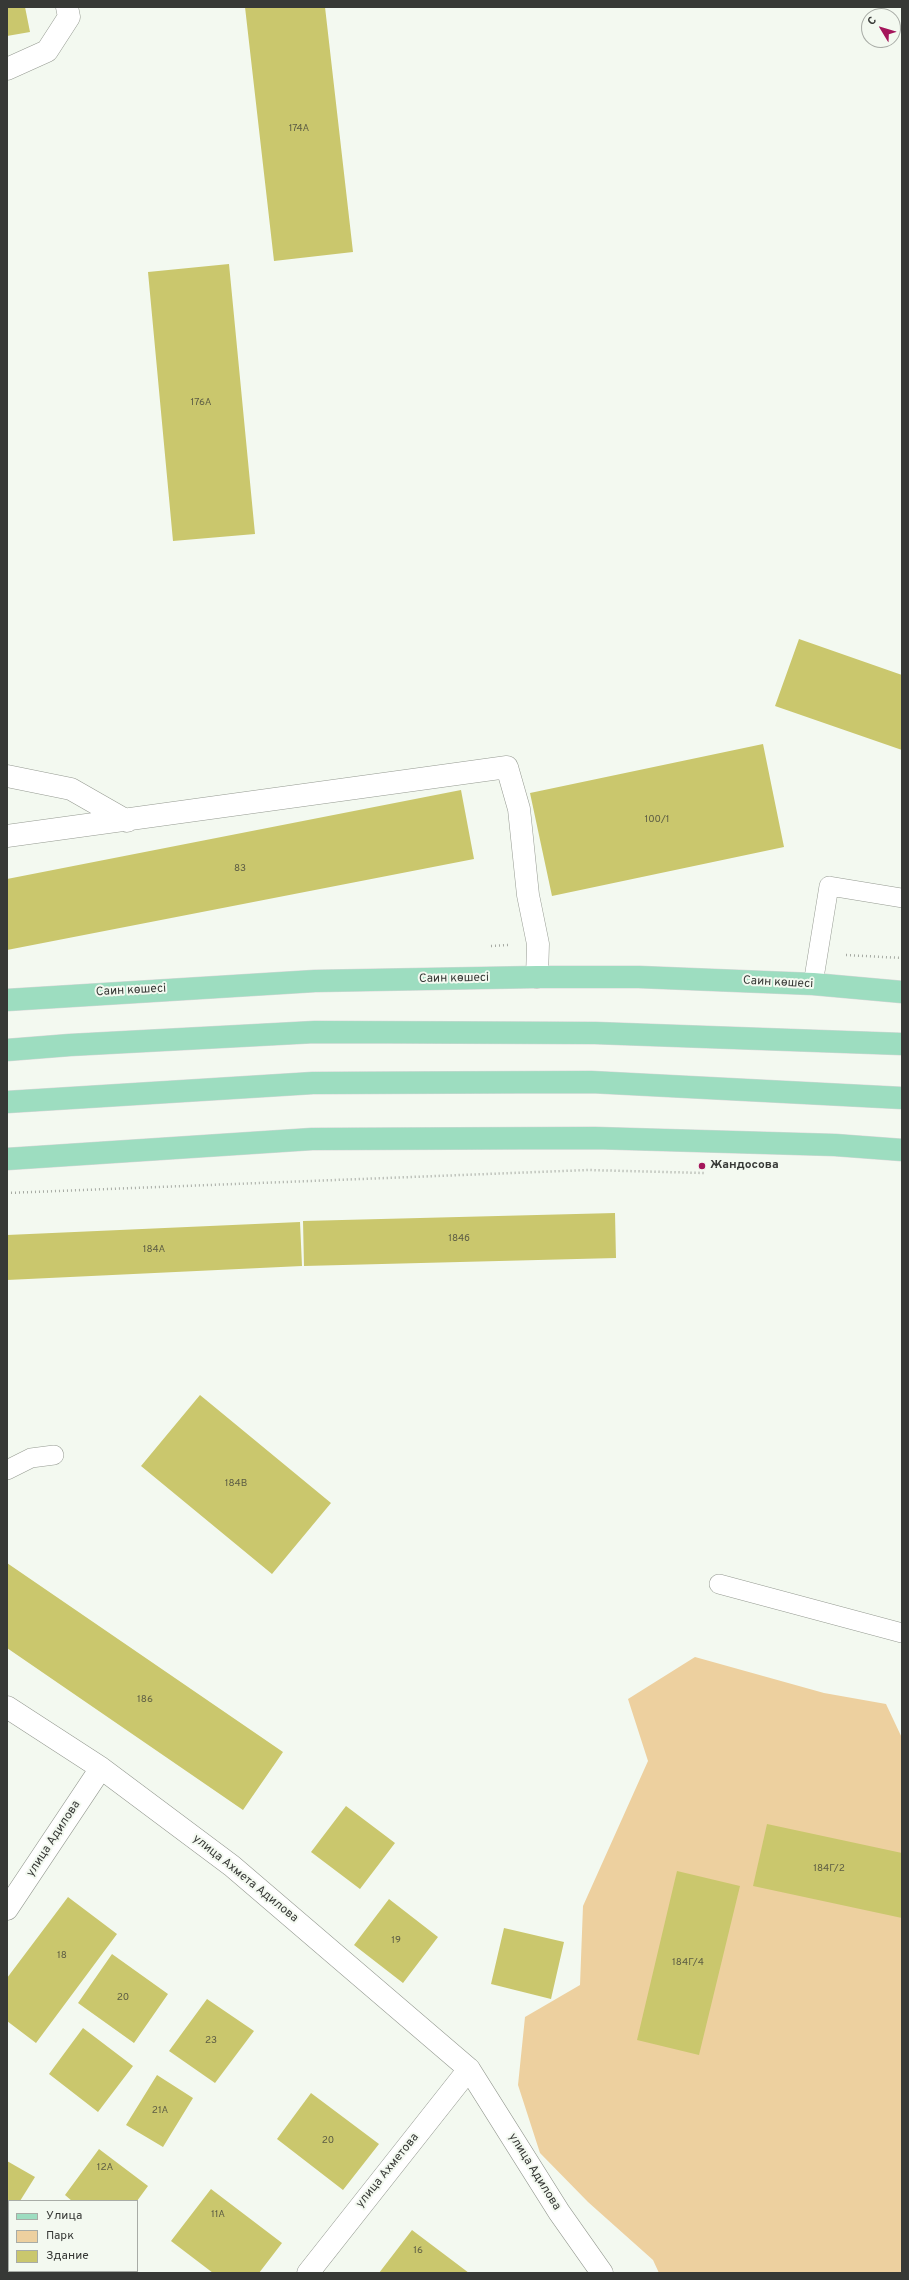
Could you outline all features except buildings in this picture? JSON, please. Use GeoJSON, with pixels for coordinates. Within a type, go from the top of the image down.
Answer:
{"type":"FeatureCollection","features":[{"type":"Feature","properties":{"kind":"main road","name":"Саин көшесі"},"geometry":{"type":"LineString","coordinates":[[7,1000],[315,981],[536,977],[639,977],[813,984],[902,992]]}},
{"type":"Feature","properties":{"kind":"main road"},"geometry":{"type":"LineString","coordinates":[[7,1050],[70,1044],[315,1032],[595,1033],[902,1044]]}},
{"type":"Feature","properties":{"kind":"main road"},"geometry":{"type":"LineString","coordinates":[[7,1102],[321,1082],[591,1082],[902,1098]]}},
{"type":"Feature","properties":{"kind":"main road"},"geometry":{"type":"LineString","coordinates":[[7,1159],[312,1139],[595,1138],[828,1145],[902,1150]]}},
{"type":"Feature","properties":{"kind":"street"},"geometry":{"type":"LineString","coordinates":[[7,69],[47,52],[69,18],[67,7]]}},
{"type":"Feature","properties":{"kind":"street"},"geometry":{"type":"LineString","coordinates":[[7,836],[127,821],[507,767],[519,809],[528,895],[538,944],[536,977]]}},
{"type":"Feature","properties":{"kind":"street"},"geometry":{"type":"LineString","coordinates":[[7,776],[70,789],[127,821]]}},
{"type":"Feature","properties":{"kind":"street","name":"улица Ахмета Адилова"},"geometry":{"type":"LineString","coordinates":[[7,1707],[101,1768],[232,1866],[469,2069]]}},
{"type":"Feature","properties":{"kind":"street","name":"улица Адилова"},"geometry":{"type":"LineString","coordinates":[[7,1910],[101,1768]]}},
{"type":"Feature","properties":{"kind":"street","name":"улица Адилова"},"geometry":{"type":"LineString","coordinates":[[469,2069],[559,2212],[602,2273]]}},
{"type":"Feature","properties":{"kind":"street","name":"улица Ахметова"},"geometry":{"type":"LineString","coordinates":[[308,2273],[469,2069]]}},
{"type":"Feature","properties":{"kind":"lane"},"geometry":{"type":"LineString","coordinates":[[813,984],[829,886],[902,898]]}},
{"type":"Feature","properties":{"kind":"lane"},"geometry":{"type":"LineString","coordinates":[[7,1470],[31,1458],[54,1456]]}},
{"type":"Feature","properties":{"kind":"lane"},"geometry":{"type":"LineString","coordinates":[[719,1584],[902,1633]]}},
{"type":"Feature","properties":{"kind":"path"},"geometry":{"type":"LineString","coordinates":[[7,1193],[588,1170],[706,1173]]}},
{"type":"Feature","properties":{"kind":"green space"},"geometry":{"type":"Polygon","coordinates":[[[695,1657],[824,1693],[886,1704],[902,1738],[902,2273],[659,2273],[653,2260],[588,2202],[540,2153],[518,2085],[525,2017],[580,1985],[583,1906],[648,1761],[628,1699],[695,1657]]]}},
{"type":"Feature","properties":{"kind":"place","name":"Жандосова"},"geometry":{"type":"Point","coordinates":[702,1166]}}]}
